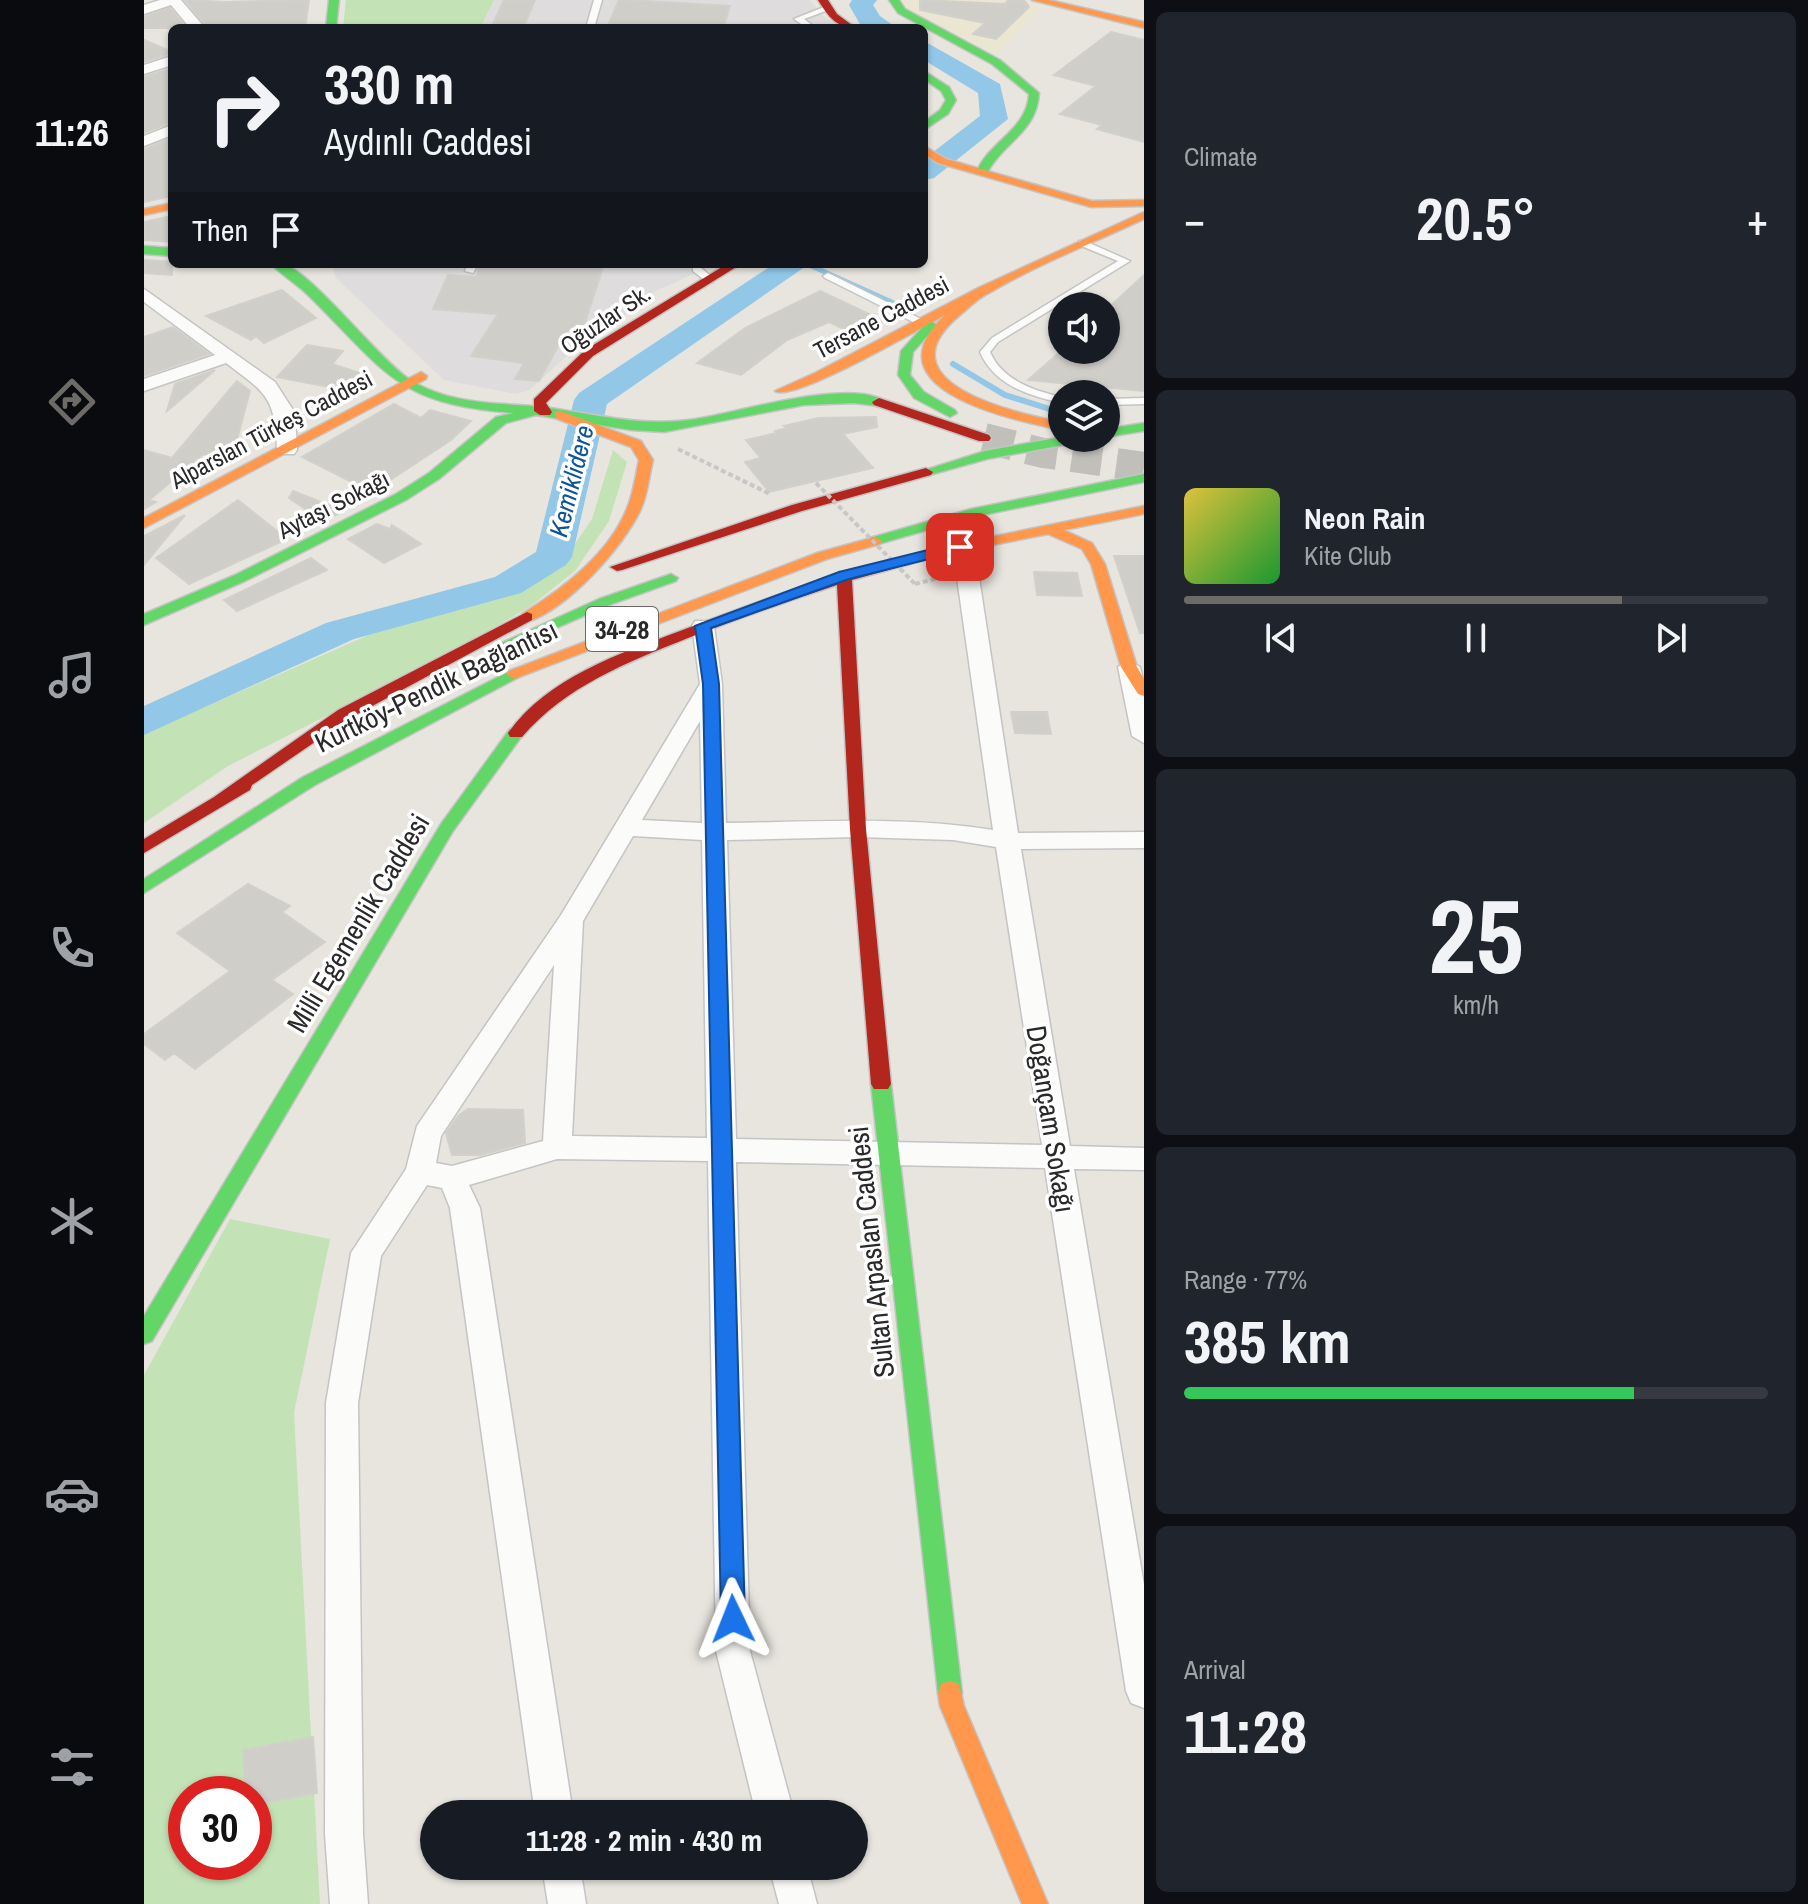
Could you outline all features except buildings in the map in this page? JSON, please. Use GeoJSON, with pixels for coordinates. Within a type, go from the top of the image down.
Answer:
{"type":"FeatureCollection","features":[{"type":"Feature","properties":{"kind":"main road"},"geometry":{"type":"LineString","coordinates":[[331,24],[334,0]]}},
{"type":"Feature","properties":{"kind":"main road"},"geometry":{"type":"LineString","coordinates":[[894,0],[901,11],[925,24]]}},
{"type":"Feature","properties":{"kind":"main road"},"geometry":{"type":"LineString","coordinates":[[1037,0],[1144,25]]}},
{"type":"Feature","properties":{"kind":"main road"},"geometry":{"type":"LineString","coordinates":[[825,4],[847,24]]}},
{"type":"Feature","properties":{"kind":"main road"},"geometry":{"type":"LineString","coordinates":[[928,25],[996,62],[1034,93],[1036,105],[1031,116],[1010,142],[972,173]]}},
{"type":"Feature","properties":{"kind":"main road"},"geometry":{"type":"LineString","coordinates":[[928,78],[949,96],[951,104],[928,131]]}},
{"type":"Feature","properties":{"kind":"main road"},"geometry":{"type":"LineString","coordinates":[[928,124],[944,112]]}},
{"type":"Feature","properties":{"kind":"main road"},"geometry":{"type":"LineString","coordinates":[[928,152],[935,158],[1061,208],[1076,231]]}},
{"type":"Feature","properties":{"kind":"main road"},"geometry":{"type":"LineString","coordinates":[[928,168],[972,173],[1091,204],[1144,203]]}},
{"type":"Feature","properties":{"kind":"main road"},"geometry":{"type":"LineString","coordinates":[[144,212],[168,207]]}},
{"type":"Feature","properties":{"kind":"main road","name":"Tersane Caddesi"},"geometry":{"type":"LineString","coordinates":[[626,432],[783,391],[820,376],[958,303],[1050,259],[1076,231],[1144,215]]}},
{"type":"Feature","properties":{"kind":"main road"},"geometry":{"type":"LineString","coordinates":[[144,250],[168,252]]}},
{"type":"Feature","properties":{"kind":"main road"},"geometry":{"type":"LineString","coordinates":[[284,268],[300,278],[414,380],[487,398],[550,407],[626,432],[674,428],[801,400],[849,398],[910,410],[990,433],[944,410],[913,388],[904,375],[902,364],[907,347],[958,303]]}},
{"type":"Feature","properties":{"kind":"main road"},"geometry":{"type":"LineString","coordinates":[[310,268],[427,394],[502,416],[550,407]]}},
{"type":"Feature","properties":{"kind":"main road","name":"Oğuzlar Sk."},"geometry":{"type":"LineString","coordinates":[[550,407],[589,353],[729,268]]}},
{"type":"Feature","properties":{"kind":"main road"},"geometry":{"type":"LineString","coordinates":[[982,291],[933,339],[927,350],[930,368],[950,388],[985,407],[1048,423]]}},
{"type":"Feature","properties":{"kind":"main road","name":"Alparslan Türkeş Caddesi"},"geometry":{"type":"LineString","coordinates":[[144,524],[414,380]]}},
{"type":"Feature","properties":{"kind":"main road"},"geometry":{"type":"LineString","coordinates":[[487,398],[498,403],[502,416]]}},
{"type":"Feature","properties":{"kind":"main road","name":"Aytaşı Sokağı"},"geometry":{"type":"LineString","coordinates":[[144,620],[240,578],[401,497],[434,476],[502,416]]}},
{"type":"Feature","properties":{"kind":"main road"},"geometry":{"type":"LineString","coordinates":[[1120,426],[1144,424]]}},
{"type":"Feature","properties":{"kind":"main road"},"geometry":{"type":"LineString","coordinates":[[1120,430],[1144,424]]}},
{"type":"Feature","properties":{"kind":"main road"},"geometry":{"type":"LineString","coordinates":[[221,799],[361,704],[513,626],[561,594],[602,559],[630,515],[646,460],[626,432]]}},
{"type":"Feature","properties":{"kind":"main road"},"geometry":{"type":"LineString","coordinates":[[561,594],[628,562],[783,512],[985,455],[1048,444]]}},
{"type":"Feature","properties":{"kind":"main road","name":"Kurtköy-Pendik Bağlantısı"},"geometry":{"type":"LineString","coordinates":[[144,887],[309,781],[525,668],[822,556],[971,513],[1144,478]]}},
{"type":"Feature","properties":{"kind":"main road"},"geometry":{"type":"LineString","coordinates":[[971,513],[1144,488]]}},
{"type":"Feature","properties":{"kind":"main road","name":"Milli Egemenlik Caddesi"},"geometry":{"type":"LineString","coordinates":[[144,1335],[447,828],[526,720],[596,669],[844,575],[963,559],[1047,528],[1144,510]]}},
{"type":"Feature","properties":{"kind":"main road"},"geometry":{"type":"LineString","coordinates":[[1123,532],[1144,519]]}},
{"type":"Feature","properties":{"kind":"main road"},"geometry":{"type":"LineString","coordinates":[[1047,528],[1073,537],[1087,546],[1098,564],[1129,667],[1144,691]]}},
{"type":"Feature","properties":{"kind":"main road"},"geometry":{"type":"LineString","coordinates":[[1098,564],[1108,546]]}},
{"type":"Feature","properties":{"kind":"main road","name":"Kurtköy-Pendik Bağlantısı"},"geometry":{"type":"LineString","coordinates":[[144,847],[328,738],[522,637],[691,571]]}},
{"type":"Feature","properties":{"kind":"main road","name":"Sultan Arpaslan Caddesi"},"geometry":{"type":"LineString","coordinates":[[844,575],[858,829],[887,1153],[952,1706],[1035,1904]]}},
{"type":"Feature","properties":{"kind":"street"},"geometry":{"type":"LineString","coordinates":[[144,10],[174,0],[195,24]]}},
{"type":"Feature","properties":{"kind":"street"},"geometry":{"type":"LineString","coordinates":[[144,70],[168,61]]}},
{"type":"Feature","properties":{"kind":"street"},"geometry":{"type":"LineString","coordinates":[[144,141],[168,132]]}},
{"type":"Feature","properties":{"kind":"street"},"geometry":{"type":"LineString","coordinates":[[144,294],[268,386],[285,413],[287,450]]}},
{"type":"Feature","properties":{"kind":"street"},"geometry":{"type":"LineString","coordinates":[[144,385],[230,356]]}},
{"type":"Feature","properties":{"kind":"street","name":"Doğançam Sokağı"},"geometry":{"type":"LineString","coordinates":[[963,559],[1144,1691]]}},
{"type":"Feature","properties":{"kind":"street"},"geometry":{"type":"LineString","coordinates":[[703,626],[711,684],[719,1150],[733,1651],[771,1800]]}},
{"type":"Feature","properties":{"kind":"street"},"geometry":{"type":"LineString","coordinates":[[1129,667],[1144,736]]}},
{"type":"Feature","properties":{"kind":"street"},"geometry":{"type":"LineString","coordinates":[[349,1904],[344,1834],[342,1403],[366,1253],[420,1172],[427,1134],[570,921],[711,684]]}},
{"type":"Feature","properties":{"kind":"street"},"geometry":{"type":"LineString","coordinates":[[626,827],[713,832],[858,829],[953,832],[1007,841],[1144,840]]}},
{"type":"Feature","properties":{"kind":"street"},"geometry":{"type":"LineString","coordinates":[[557,1148],[570,921]]}},
{"type":"Feature","properties":{"kind":"street"},"geometry":{"type":"LineString","coordinates":[[420,1172],[452,1178],[557,1148],[1144,1159]]}},
{"type":"Feature","properties":{"kind":"street"},"geometry":{"type":"LineString","coordinates":[[452,1178],[465,1208],[552,1800]]}},
{"type":"Feature","properties":{"kind":"street"},"geometry":{"type":"LineString","coordinates":[[563,1880],[567,1904]]}},
{"type":"Feature","properties":{"kind":"street"},"geometry":{"type":"LineString","coordinates":[[792,1880],[798,1904]]}},
{"type":"Feature","properties":{"kind":"lane"},"geometry":{"type":"LineString","coordinates":[[591,24],[598,0]]}},
{"type":"Feature","properties":{"kind":"lane"},"geometry":{"type":"LineString","coordinates":[[806,24],[798,19],[825,4]]}},
{"type":"Feature","properties":{"kind":"lane"},"geometry":{"type":"LineString","coordinates":[[1048,396],[1012,381],[989,363],[985,352],[995,340],[1125,261],[1076,231]]}},
{"type":"Feature","properties":{"kind":"lane"},"geometry":{"type":"LineString","coordinates":[[696,268],[700,275],[710,280]]}},
{"type":"Feature","properties":{"kind":"lane"},"geometry":{"type":"LineString","coordinates":[[828,276],[922,323]]}},
{"type":"Feature","properties":{"kind":"lane"},"geometry":{"type":"LineString","coordinates":[[1120,402],[1144,401]]}},
{"type":"Feature","properties":{"kind":"path"},"geometry":{"type":"LineString","coordinates":[[678,449],[769,494]]}},
{"type":"Feature","properties":{"kind":"path"},"geometry":{"type":"LineString","coordinates":[[816,483],[915,584],[963,559]]}},
{"type":"Feature","properties":{"kind":"shaded area"},"geometry":{"type":"Polygon","coordinates":[[[494,0],[809,0],[824,17],[835,24],[482,24],[494,0]]]}},
{"type":"Feature","properties":{"kind":"shaded area"},"geometry":{"type":"Polygon","coordinates":[[[901,0],[1020,0],[1041,6],[997,54],[905,8],[901,0]]]}},
{"type":"Feature","properties":{"kind":"shaded area"},"geometry":{"type":"Polygon","coordinates":[[[333,268],[706,268],[634,301],[638,306],[567,356],[529,390],[516,394],[444,380],[336,278],[333,268]]]}},
{"type":"Feature","properties":{"kind":"green space"},"geometry":{"type":"Polygon","coordinates":[[[346,0],[494,0],[482,24],[343,24],[346,0]]]}},
{"type":"Feature","properties":{"kind":"green space"},"geometry":{"type":"Polygon","coordinates":[[[613,450],[627,462],[609,521],[575,571],[531,606],[454,651],[228,766],[144,823],[144,734],[391,625],[512,593],[566,557],[592,519],[613,450]]]}},
{"type":"Feature","properties":{"kind":"green space"},"geometry":{"type":"Polygon","coordinates":[[[230,1219],[330,1239],[294,1413],[320,1904],[144,1904],[144,1375],[230,1219]]]}},
{"type":"Feature","properties":{"kind":"waterway","name":"Kemiklidere"},"geometry":{"type":"LineString","coordinates":[[865,0],[861,5],[870,21],[876,24]]}},
{"type":"Feature","properties":{"kind":"waterway","name":"Kemiklidere"},"geometry":{"type":"LineString","coordinates":[[928,51],[991,90],[994,119],[928,169]]}},
{"type":"Feature","properties":{"kind":"waterway","name":"Kemiklidere"},"geometry":{"type":"LineString","coordinates":[[144,722],[340,631],[508,585],[553,557],[591,400],[788,268]]}},
{"type":"Feature","properties":{"kind":"waterway"},"geometry":{"type":"LineString","coordinates":[[816,268],[896,304]]}},
{"type":"Feature","properties":{"kind":"waterway"},"geometry":{"type":"LineString","coordinates":[[953,364],[1005,395],[1048,409]]}},
{"type":"Feature","properties":{"kind":"tunnel"},"geometry":{"type":"LineString","coordinates":[[984,438],[1043,453],[1144,467]]}},
{"type":"Feature","properties":{"kind":"traffic: fast"},"geometry":{"type":"LineString","coordinates":[[331,24],[334,0]]}},
{"type":"Feature","properties":{"kind":"traffic: fast"},"geometry":{"type":"LineString","coordinates":[[894,0],[901,11],[925,24]]}},
{"type":"Feature","properties":{"kind":"traffic: fast"},"geometry":{"type":"LineString","coordinates":[[928,25],[996,62],[1034,93],[1029,118],[994,152],[982,173]]}},
{"type":"Feature","properties":{"kind":"traffic: fast"},"geometry":{"type":"LineString","coordinates":[[928,77],[945,89],[951,100],[944,112],[928,124]]}},
{"type":"Feature","properties":{"kind":"traffic: fast"},"geometry":{"type":"LineString","coordinates":[[144,250],[168,252]]}},
{"type":"Feature","properties":{"kind":"traffic: fast"},"geometry":{"type":"LineString","coordinates":[[283,268],[316,295],[387,369],[407,383],[442,399],[648,428],[706,422],[780,405],[829,398],[879,402]]}},
{"type":"Feature","properties":{"kind":"traffic: fast"},"geometry":{"type":"LineString","coordinates":[[931,325],[907,351],[904,375],[919,395],[950,413]]}},
{"type":"Feature","properties":{"kind":"traffic: fast"},"geometry":{"type":"LineString","coordinates":[[144,620],[240,578],[401,497],[434,476],[501,420],[530,413]]}},
{"type":"Feature","properties":{"kind":"traffic: fast"},"geometry":{"type":"LineString","coordinates":[[1120,431],[1144,427]]}},
{"type":"Feature","properties":{"kind":"traffic: fast"},"geometry":{"type":"LineString","coordinates":[[926,472],[985,455],[1048,444]]}},
{"type":"Feature","properties":{"kind":"traffic: fast"},"geometry":{"type":"LineString","coordinates":[[875,541],[971,513],[1144,478]]}},
{"type":"Feature","properties":{"kind":"traffic: fast"},"geometry":{"type":"LineString","coordinates":[[505,645],[604,602],[671,578]]}},
{"type":"Feature","properties":{"kind":"traffic: fast"},"geometry":{"type":"LineString","coordinates":[[144,887],[309,781],[514,674]]}},
{"type":"Feature","properties":{"kind":"traffic: fast"},"geometry":{"type":"LineString","coordinates":[[144,1335],[447,828],[516,733]]}},
{"type":"Feature","properties":{"kind":"traffic: fast"},"geometry":{"type":"LineString","coordinates":[[881,1084],[950,1693]]}},
{"type":"Feature","properties":{"kind":"traffic: slow"},"geometry":{"type":"LineString","coordinates":[[1037,0],[1144,25]]}},
{"type":"Feature","properties":{"kind":"traffic: slow"},"geometry":{"type":"LineString","coordinates":[[928,152],[942,161],[1091,204],[1144,203]]}},
{"type":"Feature","properties":{"kind":"traffic: slow"},"geometry":{"type":"LineString","coordinates":[[144,212],[168,207]]}},
{"type":"Feature","properties":{"kind":"traffic: slow"},"geometry":{"type":"LineString","coordinates":[[782,391],[820,376],[982,291],[1144,215]]}},
{"type":"Feature","properties":{"kind":"traffic: slow"},"geometry":{"type":"LineString","coordinates":[[982,291],[950,317],[930,340],[928,365],[939,380],[978,403],[1048,423]]}},
{"type":"Feature","properties":{"kind":"traffic: slow"},"geometry":{"type":"LineString","coordinates":[[144,524],[421,376]]}},
{"type":"Feature","properties":{"kind":"traffic: slow"},"geometry":{"type":"LineString","coordinates":[[527,617],[559,596],[602,557],[634,508],[646,460],[636,444],[560,415]]}},
{"type":"Feature","properties":{"kind":"traffic: slow"},"geometry":{"type":"LineString","coordinates":[[941,551],[1144,510]]}},
{"type":"Feature","properties":{"kind":"traffic: slow"},"geometry":{"type":"LineString","coordinates":[[1047,528],[1087,546],[1098,564],[1129,667],[1144,691]]}},
{"type":"Feature","properties":{"kind":"traffic: slow"},"geometry":{"type":"LineString","coordinates":[[514,674],[822,556],[875,541]]}},
{"type":"Feature","properties":{"kind":"traffic: slow"},"geometry":{"type":"LineString","coordinates":[[950,1693],[952,1706],[1035,1904]]}},
{"type":"Feature","properties":{"kind":"traffic: jam"},"geometry":{"type":"LineString","coordinates":[[823,0],[833,16],[845,24]]}},
{"type":"Feature","properties":{"kind":"traffic: jam"},"geometry":{"type":"LineString","coordinates":[[545,412],[539,408],[539,402],[589,353],[728,268]]}},
{"type":"Feature","properties":{"kind":"traffic: jam"},"geometry":{"type":"LineString","coordinates":[[879,402],[984,438]]}},
{"type":"Feature","properties":{"kind":"traffic: jam"},"geometry":{"type":"LineString","coordinates":[[617,567],[797,508],[926,472]]}},
{"type":"Feature","properties":{"kind":"traffic: jam"},"geometry":{"type":"LineString","coordinates":[[516,733],[553,697],[623,659],[786,597],[941,551]]}},
{"type":"Feature","properties":{"kind":"traffic: jam"},"geometry":{"type":"LineString","coordinates":[[844,575],[858,829],[881,1084]]}},
{"type":"Feature","properties":{"kind":"traffic: jam"},"geometry":{"type":"LineString","coordinates":[[221,799],[344,714],[527,617]]}},
{"type":"Feature","properties":{"kind":"traffic: jam"},"geometry":{"type":"LineString","coordinates":[[144,847],[244,786]]}},
{"type":"Feature","properties":{"kind":"route"},"geometry":{"type":"LineString","coordinates":[[733,1619],[719,1150],[711,684],[703,626],[844,575],[960,547]]}}]}
